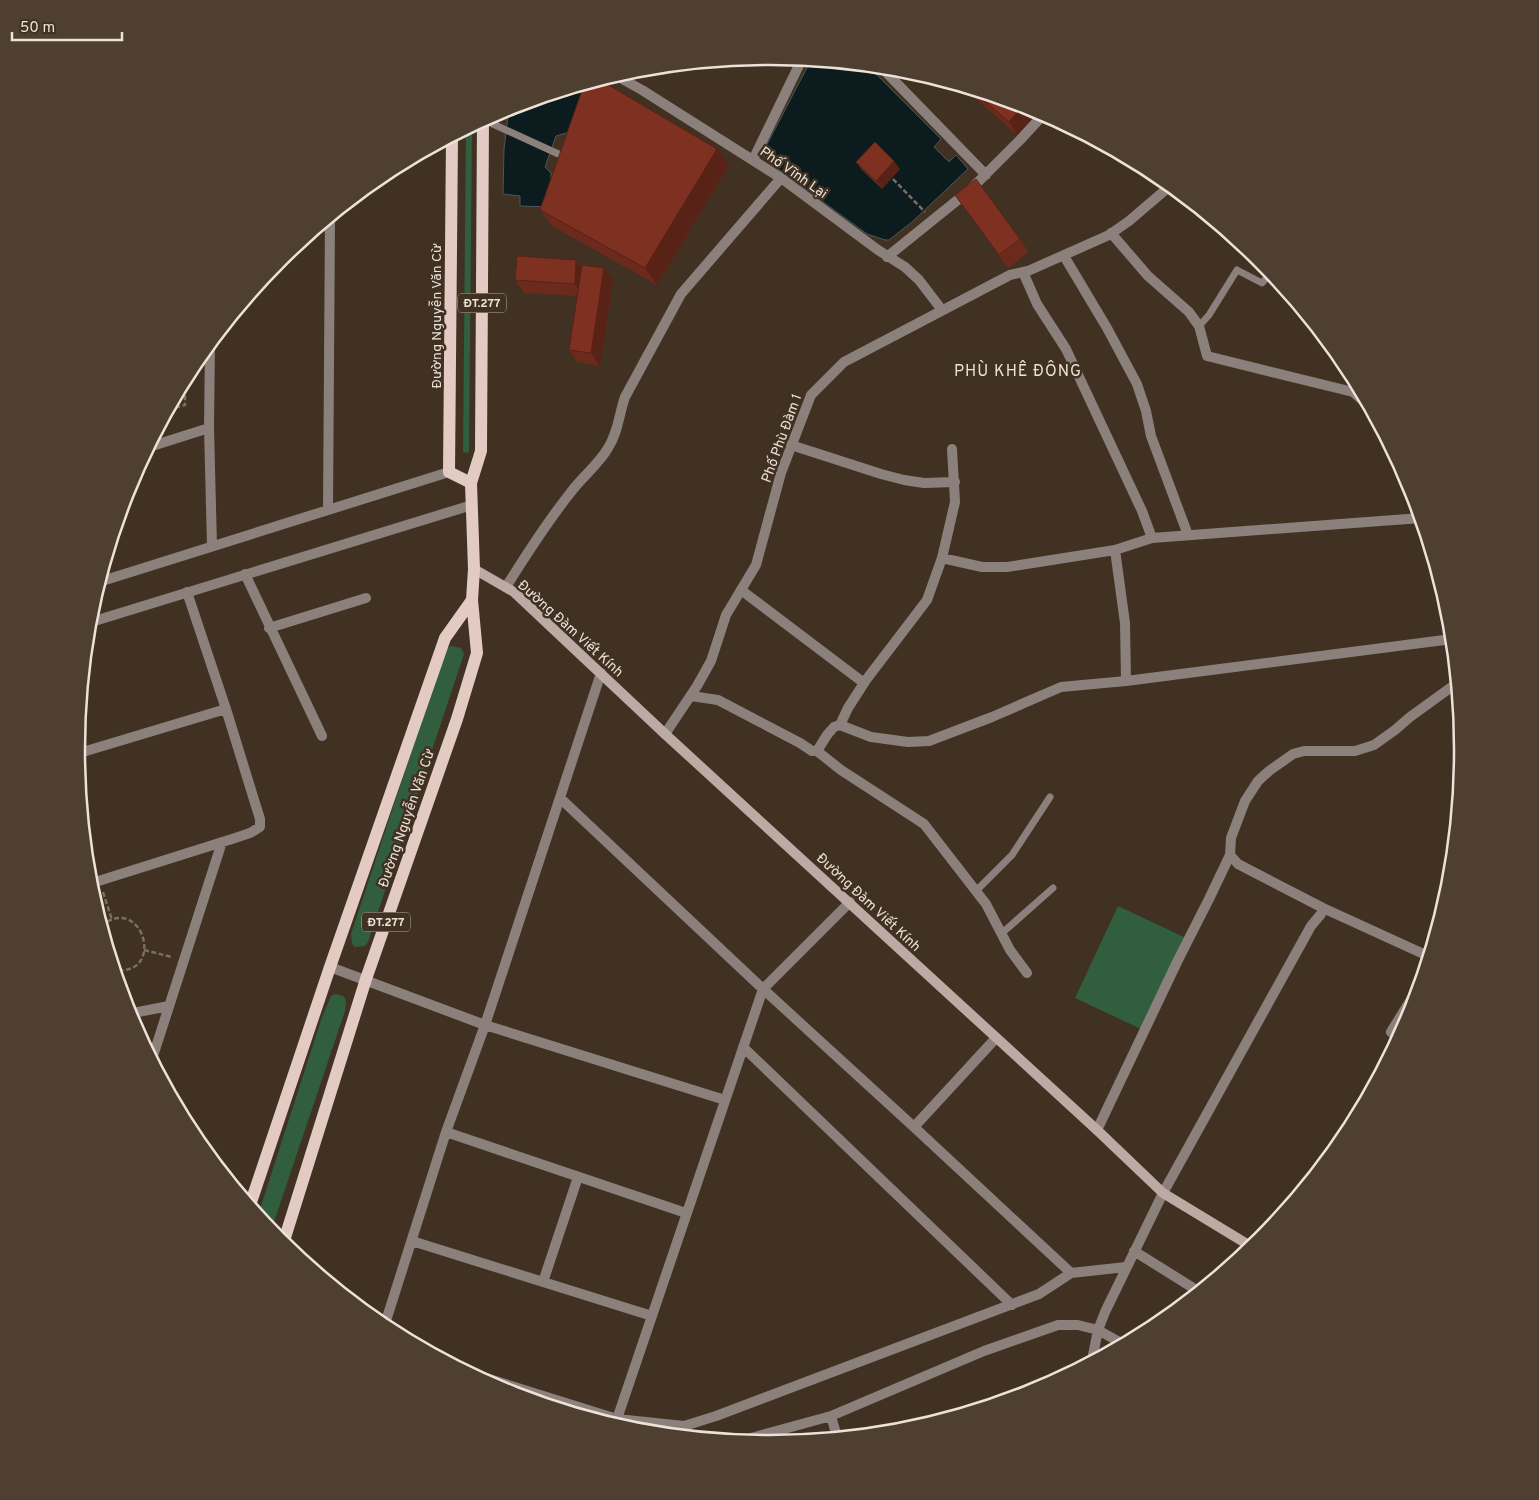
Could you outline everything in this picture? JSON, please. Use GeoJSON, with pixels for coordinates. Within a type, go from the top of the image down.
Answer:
{"type":"FeatureCollection","features":[{"type":"Feature","properties":{"kind":"main road","name":"Đường Nguyễn Văn Cừ"},"geometry":{"type":"LineString","coordinates":[[286,1235],[366,980],[454,729],[477,653],[472,600],[474,569],[471,483],[481,451],[484,128]]}},
{"type":"Feature","properties":{"kind":"main road","name":"Đường Nguyễn Văn Cừ"},"geometry":{"type":"LineString","coordinates":[[450,472],[452,144]]}},
{"type":"Feature","properties":{"kind":"main road"},"geometry":{"type":"LineString","coordinates":[[450,472],[471,483]]}},
{"type":"Feature","properties":{"kind":"main road","name":"Đường Đàm Viết Kính"},"geometry":{"type":"LineString","coordinates":[[474,569],[514,592],[665,734],[850,902],[1163,1193],[1245,1243]]}},
{"type":"Feature","properties":{"kind":"main road","name":"Đường Nguyễn Văn Cừ"},"geometry":{"type":"LineString","coordinates":[[252,1199],[330,967],[445,638],[472,600]]}},
{"type":"Feature","properties":{"kind":"street"},"geometry":{"type":"LineString","coordinates":[[753,160],[799,66]]}},
{"type":"Feature","properties":{"kind":"street"},"geometry":{"type":"LineString","coordinates":[[890,76],[986,175]]}},
{"type":"Feature","properties":{"kind":"street","name":"Phố Vĩnh Lại"},"geometry":{"type":"LineString","coordinates":[[625,80],[780,178],[887,257],[905,267],[920,280],[942,310]]}},
{"type":"Feature","properties":{"kind":"street"},"geometry":{"type":"LineString","coordinates":[[887,257],[986,175],[1038,120]]}},
{"type":"Feature","properties":{"kind":"street"},"geometry":{"type":"LineString","coordinates":[[506,588],[538,536],[571,491],[608,449],[618,426],[619,414],[625,397],[681,294],[780,178]]}},
{"type":"Feature","properties":{"kind":"street","name":"Phố Phù Đàm 1"},"geometry":{"type":"LineString","coordinates":[[665,734],[711,661],[726,615],[756,565],[781,472],[811,395],[844,362],[1010,275],[1064,256],[1111,233],[1129,221],[1165,191]]}},
{"type":"Feature","properties":{"kind":"street"},"geometry":{"type":"LineString","coordinates":[[328,509],[330,225]]}},
{"type":"Feature","properties":{"kind":"street"},"geometry":{"type":"LineString","coordinates":[[1111,233],[1148,276],[1189,312],[1200,326],[1207,356],[1353,392]]}},
{"type":"Feature","properties":{"kind":"street"},"geometry":{"type":"LineString","coordinates":[[1064,256],[1107,328],[1137,384],[1146,411],[1151,436],[1188,534]]}},
{"type":"Feature","properties":{"kind":"street"},"geometry":{"type":"LineString","coordinates":[[1023,272],[1036,304],[1066,349],[1142,511],[1152,538]]}},
{"type":"Feature","properties":{"kind":"street"},"geometry":{"type":"LineString","coordinates":[[210,355],[209,428],[212,546]]}},
{"type":"Feature","properties":{"kind":"street"},"geometry":{"type":"LineString","coordinates":[[156,445],[209,428]]}},
{"type":"Feature","properties":{"kind":"street"},"geometry":{"type":"LineString","coordinates":[[791,446],[904,480],[924,483],[955,482]]}},
{"type":"Feature","properties":{"kind":"street"},"geometry":{"type":"LineString","coordinates":[[840,725],[864,683],[927,600],[942,558],[955,502],[952,449]]}},
{"type":"Feature","properties":{"kind":"street"},"geometry":{"type":"LineString","coordinates":[[106,580],[450,472]]}},
{"type":"Feature","properties":{"kind":"street"},"geometry":{"type":"LineString","coordinates":[[97,620],[472,505]]}},
{"type":"Feature","properties":{"kind":"street"},"geometry":{"type":"LineString","coordinates":[[942,558],[982,568],[1007,567],[1115,550],[1152,538],[1414,519]]}},
{"type":"Feature","properties":{"kind":"street"},"geometry":{"type":"LineString","coordinates":[[1115,550],[1125,623],[1126,681]]}},
{"type":"Feature","properties":{"kind":"street"},"geometry":{"type":"LineString","coordinates":[[245,574],[269,628],[322,736]]}},
{"type":"Feature","properties":{"kind":"street"},"geometry":{"type":"LineString","coordinates":[[741,590],[864,683]]}},
{"type":"Feature","properties":{"kind":"street"},"geometry":{"type":"LineString","coordinates":[[98,881],[222,842],[260,827],[226,709],[187,592]]}},
{"type":"Feature","properties":{"kind":"street"},"geometry":{"type":"LineString","coordinates":[[269,628],[366,598]]}},
{"type":"Feature","properties":{"kind":"street"},"geometry":{"type":"LineString","coordinates":[[817,751],[827,734],[834,727],[840,725],[871,737],[908,742],[929,741],[992,717],[1061,687],[1126,681],[1445,640]]}},
{"type":"Feature","properties":{"kind":"street"},"geometry":{"type":"LineString","coordinates":[[387,1318],[446,1132],[485,1025],[601,673]]}},
{"type":"Feature","properties":{"kind":"street"},"geometry":{"type":"LineString","coordinates":[[1097,1130],[1230,855],[1231,838],[1245,801],[1258,781],[1269,770],[1293,754],[1304,751],[1355,751],[1374,746],[1451,687]]}},
{"type":"Feature","properties":{"kind":"street"},"geometry":{"type":"LineString","coordinates":[[690,696],[718,700],[812,751],[817,751],[841,770],[924,824],[986,904],[1010,950],[1026,973]]}},
{"type":"Feature","properties":{"kind":"street"},"geometry":{"type":"LineString","coordinates":[[84,752],[226,709]]}},
{"type":"Feature","properties":{"kind":"street"},"geometry":{"type":"LineString","coordinates":[[560,798],[763,989],[914,1126],[1071,1273]]}},
{"type":"Feature","properties":{"kind":"street"},"geometry":{"type":"LineString","coordinates":[[155,1052],[222,842]]}},
{"type":"Feature","properties":{"kind":"street"},"geometry":{"type":"LineString","coordinates":[[1230,855],[1238,864],[1323,908],[1423,954]]}},
{"type":"Feature","properties":{"kind":"street"},"geometry":{"type":"LineString","coordinates":[[619,1418],[686,1213],[763,989],[850,902]]}},
{"type":"Feature","properties":{"kind":"street"},"geometry":{"type":"LineString","coordinates":[[1093,1353],[1098,1330],[1126,1267],[1163,1193],[1311,926],[1321,914],[1323,908]]}},
{"type":"Feature","properties":{"kind":"street"},"geometry":{"type":"LineString","coordinates":[[330,967],[485,1025],[725,1100]]}},
{"type":"Feature","properties":{"kind":"street"},"geometry":{"type":"LineString","coordinates":[[137,1012],[169,1006]]}},
{"type":"Feature","properties":{"kind":"street"},"geometry":{"type":"LineString","coordinates":[[1393,1033],[1391,1032],[1399,1020]]}},
{"type":"Feature","properties":{"kind":"street"},"geometry":{"type":"LineString","coordinates":[[914,1126],[996,1038]]}},
{"type":"Feature","properties":{"kind":"street"},"geometry":{"type":"LineString","coordinates":[[743,1047],[1012,1305]]}},
{"type":"Feature","properties":{"kind":"street"},"geometry":{"type":"LineString","coordinates":[[446,1132],[686,1213]]}},
{"type":"Feature","properties":{"kind":"street"},"geometry":{"type":"LineString","coordinates":[[543,1282],[578,1177]]}},
{"type":"Feature","properties":{"kind":"street"},"geometry":{"type":"LineString","coordinates":[[412,1241],[652,1316]]}},
{"type":"Feature","properties":{"kind":"street"},"geometry":{"type":"LineString","coordinates":[[1134,1251],[1193,1288]]}},
{"type":"Feature","properties":{"kind":"street"},"geometry":{"type":"LineString","coordinates":[[647,1424],[684,1426],[716,1416],[1012,1305],[1039,1294],[1071,1273],[1126,1267]]}},
{"type":"Feature","properties":{"kind":"street"},"geometry":{"type":"LineString","coordinates":[[762,1435],[831,1416],[984,1351],[1058,1325],[1098,1330],[1116,1340]]}},
{"type":"Feature","properties":{"kind":"street"},"geometry":{"type":"LineString","coordinates":[[831,1416],[835,1432]]}},
{"type":"Feature","properties":{"kind":"lane"},"geometry":{"type":"LineString","coordinates":[[493,124],[565,157]]}},
{"type":"Feature","properties":{"kind":"lane"},"geometry":{"type":"LineString","coordinates":[[1200,326],[1237,270],[1262,283],[1266,278]]}},
{"type":"Feature","properties":{"kind":"lane"},"geometry":{"type":"LineString","coordinates":[[976,891],[1012,855],[1050,797]]}},
{"type":"Feature","properties":{"kind":"lane"},"geometry":{"type":"LineString","coordinates":[[1001,934],[1053,888]]}},
{"type":"Feature","properties":{"kind":"path"},"geometry":{"type":"LineString","coordinates":[[893,180],[932,220]]}},
{"type":"Feature","properties":{"kind":"path"},"geometry":{"type":"LineString","coordinates":[[176,408],[184,405],[184,394]]}},
{"type":"Feature","properties":{"kind":"path"},"geometry":{"type":"LineString","coordinates":[[103,892],[112,920]]}},
{"type":"Feature","properties":{"kind":"path"},"geometry":{"type":"LineString","coordinates":[[107,923],[112,920],[124,919],[137,925],[144,937],[144,950],[138,963],[126,970],[121,970]]}},
{"type":"Feature","properties":{"kind":"path"},"geometry":{"type":"LineString","coordinates":[[144,950],[173,957]]}},
{"type":"Feature","properties":{"kind":"green space"},"geometry":{"type":"Polygon","coordinates":[[[472,134],[469,452],[463,451],[466,137],[472,134]]]}},
{"type":"Feature","properties":{"kind":"green space"},"geometry":{"type":"Polygon","coordinates":[[[451,646],[461,648],[464,654],[368,942],[365,946],[355,947],[352,944],[351,934],[443,657],[451,646]]]}},
{"type":"Feature","properties":{"kind":"green space"},"geometry":{"type":"Polygon","coordinates":[[[1118,906],[1184,937],[1141,1029],[1075,998],[1118,906]]]}},
{"type":"Feature","properties":{"kind":"green space"},"geometry":{"type":"Polygon","coordinates":[[[335,994],[343,996],[346,1000],[345,1011],[274,1222],[260,1208],[322,1017],[331,996],[335,994]]]}},
{"type":"Feature","properties":{"kind":"shaded area"},"geometry":{"type":"Polygon","coordinates":[[[808,66],[814,66],[876,74],[941,139],[934,147],[949,162],[956,155],[968,169],[912,222],[889,240],[885,240],[867,234],[766,160],[763,152],[808,66]]]}},
{"type":"Feature","properties":{"kind":"shaded area"},"geometry":{"type":"Polygon","coordinates":[[[586,90],[573,131],[556,136],[545,167],[551,173],[551,207],[520,206],[520,196],[503,194],[504,149],[508,117],[586,90]]]}},
{"type":"Feature","properties":{"kind":"building"},"geometry":{"type":"Polygon","coordinates":[[[608,84],[717,149],[645,268],[540,210],[582,91],[608,84]]]}},
{"type":"Feature","properties":{"kind":"building"},"geometry":{"type":"Polygon","coordinates":[[[982,99],[1018,112],[1009,122],[982,99]]]}},
{"type":"Feature","properties":{"kind":"building"},"geometry":{"type":"Polygon","coordinates":[[[875,142],[894,161],[876,181],[856,162],[875,142]]]}},
{"type":"Feature","properties":{"kind":"building"},"geometry":{"type":"Polygon","coordinates":[[[976,179],[1020,239],[999,255],[955,195],[976,179]]]}},
{"type":"Feature","properties":{"kind":"building"},"geometry":{"type":"Polygon","coordinates":[[[517,256],[576,260],[575,284],[515,280],[517,256]]]}},
{"type":"Feature","properties":{"kind":"building"},"geometry":{"type":"Polygon","coordinates":[[[582,265],[604,268],[591,353],[569,350],[582,265]]]}},
{"type":"Feature","properties":{"kind":"district","name":"PHÙ KHÊ ĐÔNG"},"geometry":{"type":"Point","coordinates":[1018,370]}}]}
